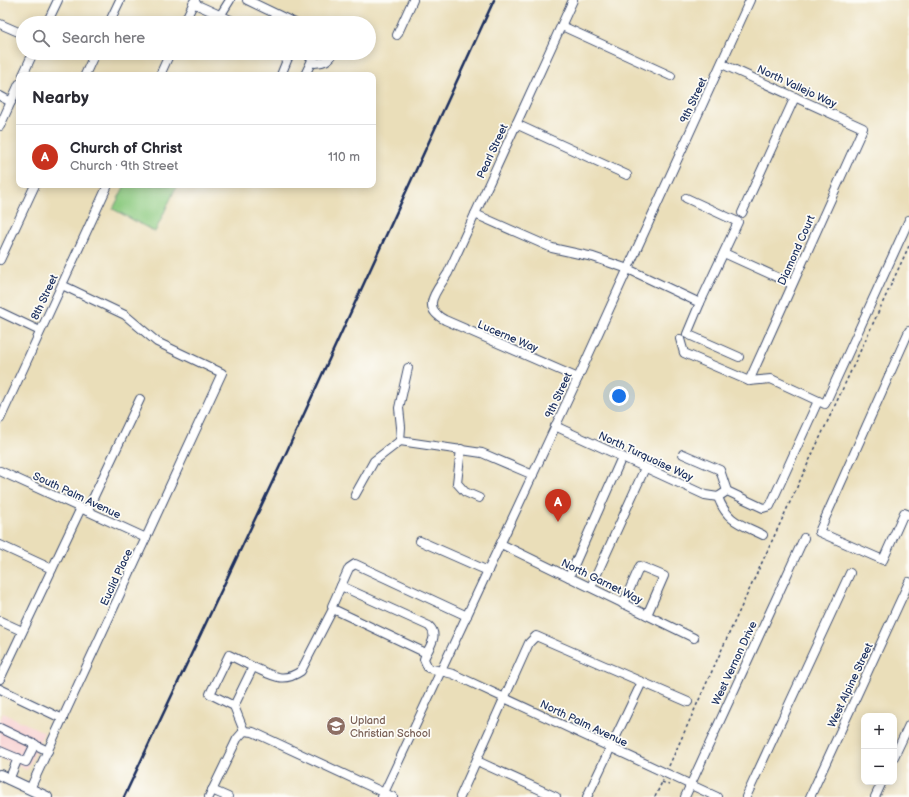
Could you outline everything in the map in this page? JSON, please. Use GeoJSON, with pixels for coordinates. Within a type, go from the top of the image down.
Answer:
{"type":"FeatureCollection","features":[{"type":"Feature","properties":{"kind":"main road"},"geometry":{"type":"LineString","coordinates":[[5,777],[46,797]]}},
{"type":"Feature","properties":{"kind":"street"},"geometry":{"type":"LineString","coordinates":[[50,16],[58,0]]}},
{"type":"Feature","properties":{"kind":"street"},"geometry":{"type":"LineString","coordinates":[[112,16],[120,0]]}},
{"type":"Feature","properties":{"kind":"street"},"geometry":{"type":"LineString","coordinates":[[187,16],[194,2],[220,16],[230,0]]}},
{"type":"Feature","properties":{"kind":"street"},"geometry":{"type":"LineString","coordinates":[[247,0],[280,16]]}},
{"type":"Feature","properties":{"kind":"street"},"geometry":{"type":"LineString","coordinates":[[397,35],[413,0]]}},
{"type":"Feature","properties":{"kind":"street","name":"Pearl Street"},"geometry":{"type":"LineString","coordinates":[[433,310],[433,296],[448,273],[573,0]]}},
{"type":"Feature","properties":{"kind":"street","name":"9th Street"},"geometry":{"type":"LineString","coordinates":[[383,795],[533,476],[750,0]]}},
{"type":"Feature","properties":{"kind":"street"},"geometry":{"type":"LineString","coordinates":[[0,24],[16,31]]}},
{"type":"Feature","properties":{"kind":"street"},"geometry":{"type":"LineString","coordinates":[[562,26],[671,76]]}},
{"type":"Feature","properties":{"kind":"street"},"geometry":{"type":"LineString","coordinates":[[24,72],[30,60]]}},
{"type":"Feature","properties":{"kind":"street"},"geometry":{"type":"LineString","coordinates":[[86,72],[92,60]]}},
{"type":"Feature","properties":{"kind":"street"},"geometry":{"type":"LineString","coordinates":[[161,72],[167,60]]}},
{"type":"Feature","properties":{"kind":"street"},"geometry":{"type":"LineString","coordinates":[[282,72],[287,60]]}},
{"type":"Feature","properties":{"kind":"street"},"geometry":{"type":"LineString","coordinates":[[306,72],[312,60]]}},
{"type":"Feature","properties":{"kind":"street"},"geometry":{"type":"LineString","coordinates":[[315,60],[315,63],[323,63],[327,60]]}},
{"type":"Feature","properties":{"kind":"street","name":"North Vallejo Way"},"geometry":{"type":"LineString","coordinates":[[722,64],[863,128]]}},
{"type":"Feature","properties":{"kind":"street"},"geometry":{"type":"LineString","coordinates":[[0,126],[16,91]]}},
{"type":"Feature","properties":{"kind":"street"},"geometry":{"type":"LineString","coordinates":[[0,96],[11,102]]}},
{"type":"Feature","properties":{"kind":"street"},"geometry":{"type":"LineString","coordinates":[[742,213],[795,97]]}},
{"type":"Feature","properties":{"kind":"street"},"geometry":{"type":"LineString","coordinates":[[516,124],[627,175]]}},
{"type":"Feature","properties":{"kind":"street","name":"Diamond Court"},"geometry":{"type":"LineString","coordinates":[[749,381],[863,128]]}},
{"type":"Feature","properties":{"kind":"street"},"geometry":{"type":"LineString","coordinates":[[0,260],[34,188]]}},
{"type":"Feature","properties":{"kind":"street","name":"8th Street"},"geometry":{"type":"LineString","coordinates":[[0,419],[107,188]]}},
{"type":"Feature","properties":{"kind":"street"},"geometry":{"type":"LineString","coordinates":[[686,198],[738,222],[687,334],[739,357]]}},
{"type":"Feature","properties":{"kind":"street"},"geometry":{"type":"LineString","coordinates":[[475,214],[552,248],[587,255],[628,269],[700,303]]}},
{"type":"Feature","properties":{"kind":"street"},"geometry":{"type":"LineString","coordinates":[[680,339],[684,352],[749,381],[771,380],[825,404],[909,220]]}},
{"type":"Feature","properties":{"kind":"street"},"geometry":{"type":"LineString","coordinates":[[724,253],[792,284]]}},
{"type":"Feature","properties":{"kind":"street","name":"Euclid Place"},"geometry":{"type":"LineString","coordinates":[[30,789],[222,373],[157,342],[125,315],[62,285]]}},
{"type":"Feature","properties":{"kind":"street","name":"Lucerne Way"},"geometry":{"type":"LineString","coordinates":[[433,310],[439,317],[445,320],[578,378]]}},
{"type":"Feature","properties":{"kind":"street"},"geometry":{"type":"LineString","coordinates":[[0,312],[40,331]]}},
{"type":"Feature","properties":{"kind":"street"},"geometry":{"type":"LineString","coordinates":[[909,331],[820,532],[883,560],[904,513],[909,515]]}},
{"type":"Feature","properties":{"kind":"street"},"geometry":{"type":"LineString","coordinates":[[400,441],[401,427],[399,408],[408,368]]}},
{"type":"Feature","properties":{"kind":"street"},"geometry":{"type":"LineString","coordinates":[[0,679],[52,569],[84,510],[140,399]]}},
{"type":"Feature","properties":{"kind":"street"},"geometry":{"type":"LineString","coordinates":[[683,454],[720,470],[727,491],[763,508],[770,506],[818,401]]}},
{"type":"Feature","properties":{"kind":"street","name":"North Turquoise Way"},"geometry":{"type":"LineString","coordinates":[[555,426],[705,495],[718,497]]}},
{"type":"Feature","properties":{"kind":"street"},"geometry":{"type":"LineString","coordinates":[[355,495],[374,461],[400,441],[482,453],[533,476]]}},
{"type":"Feature","properties":{"kind":"street"},"geometry":{"type":"LineString","coordinates":[[462,449],[457,483],[465,492],[479,498]]}},
{"type":"Feature","properties":{"kind":"street"},"geometry":{"type":"LineString","coordinates":[[569,577],[622,457]]}},
{"type":"Feature","properties":{"kind":"street"},"geometry":{"type":"LineString","coordinates":[[591,587],[644,468]]}},
{"type":"Feature","properties":{"kind":"street","name":"South Palm Avenue"},"geometry":{"type":"LineString","coordinates":[[0,471],[146,538]]}},
{"type":"Feature","properties":{"kind":"street"},"geometry":{"type":"LineString","coordinates":[[727,491],[718,497],[723,511],[730,518],[763,535]]}},
{"type":"Feature","properties":{"kind":"street","name":"West Vernon Drive"},"geometry":{"type":"LineString","coordinates":[[685,797],[804,538]]}},
{"type":"Feature","properties":{"kind":"street"},"geometry":{"type":"LineString","coordinates":[[420,541],[488,571]]}},
{"type":"Feature","properties":{"kind":"street","name":"North Garnet Way"},"geometry":{"type":"LineString","coordinates":[[501,544],[694,638]]}},
{"type":"Feature","properties":{"kind":"street"},"geometry":{"type":"LineString","coordinates":[[0,546],[52,569]]}},
{"type":"Feature","properties":{"kind":"street"},"geometry":{"type":"LineString","coordinates":[[244,731],[234,706],[210,694],[229,655],[253,667],[282,678],[293,676],[301,671],[333,609],[332,606],[349,568],[355,564],[467,616]]}},
{"type":"Feature","properties":{"kind":"street"},"geometry":{"type":"LineString","coordinates":[[623,604],[640,566],[664,576],[647,615]]}},
{"type":"Feature","properties":{"kind":"street"},"geometry":{"type":"LineString","coordinates":[[746,797],[850,573]]}},
{"type":"Feature","properties":{"kind":"street","name":"West Alpine Street"},"geometry":{"type":"LineString","coordinates":[[810,797],[909,582]]}},
{"type":"Feature","properties":{"kind":"street"},"geometry":{"type":"LineString","coordinates":[[341,586],[429,626],[433,630],[434,636],[424,659],[428,668],[440,672]]}},
{"type":"Feature","properties":{"kind":"street"},"geometry":{"type":"LineString","coordinates":[[333,609],[426,653]]}},
{"type":"Feature","properties":{"kind":"street"},"geometry":{"type":"LineString","coordinates":[[0,621],[22,631]]}},
{"type":"Feature","properties":{"kind":"street"},"geometry":{"type":"LineString","coordinates":[[460,797],[529,643],[536,636],[688,702]]}},
{"type":"Feature","properties":{"kind":"street"},"geometry":{"type":"LineString","coordinates":[[234,706],[253,667]]}},
{"type":"Feature","properties":{"kind":"street","name":"North Palm Avenue"},"geometry":{"type":"LineString","coordinates":[[440,672],[453,674],[717,797]]}},
{"type":"Feature","properties":{"kind":"street"},"geometry":{"type":"LineString","coordinates":[[587,797],[642,682]]}},
{"type":"Feature","properties":{"kind":"street"},"geometry":{"type":"LineString","coordinates":[[0,689],[63,719]]}},
{"type":"Feature","properties":{"kind":"street"},"geometry":{"type":"LineString","coordinates":[[897,751],[909,725]]}},
{"type":"Feature","properties":{"kind":"street"},"geometry":{"type":"LineString","coordinates":[[0,728],[48,751]]}},
{"type":"Feature","properties":{"kind":"street"},"geometry":{"type":"LineString","coordinates":[[244,731],[253,732],[383,795],[393,797]]}},
{"type":"Feature","properties":{"kind":"street"},"geometry":{"type":"LineString","coordinates":[[228,797],[211,794],[238,739],[244,731]]}},
{"type":"Feature","properties":{"kind":"street"},"geometry":{"type":"LineString","coordinates":[[0,751],[26,762],[34,744]]}},
{"type":"Feature","properties":{"kind":"street"},"geometry":{"type":"LineString","coordinates":[[5,777],[18,758]]}},
{"type":"Feature","properties":{"kind":"street"},"geometry":{"type":"LineString","coordinates":[[476,761],[556,797]]}},
{"type":"Feature","properties":{"kind":"street"},"geometry":{"type":"LineString","coordinates":[[876,797],[881,785]]}},
{"type":"Feature","properties":{"kind":"path"},"geometry":{"type":"LineString","coordinates":[[670,766],[732,627],[909,246]]}},
{"type":"Feature","properties":{"kind":"path"},"geometry":{"type":"LineString","coordinates":[[655,797],[663,779]]}},
{"type":"Feature","properties":{"kind":"shaded area"},"geometry":{"type":"Polygon","coordinates":[[[3,713],[44,732],[27,770],[0,757],[0,720],[3,713]]]}},
{"type":"Feature","properties":{"kind":"green space"},"geometry":{"type":"Polygon","coordinates":[[[124,188],[176,188],[155,232],[113,209],[124,188]]]}},
{"type":"Feature","properties":{"kind":"railway"},"geometry":{"type":"LineString","coordinates":[[124,797],[287,451],[494,0]]}},
{"type":"Feature","properties":{"kind":"place","name":"Church of Christ"},"geometry":{"type":"Point","coordinates":[558,522]}},
{"type":"Feature","properties":{"kind":"place","name":"Upland Christian School"},"geometry":{"type":"Point","coordinates":[336,726]}}]}
